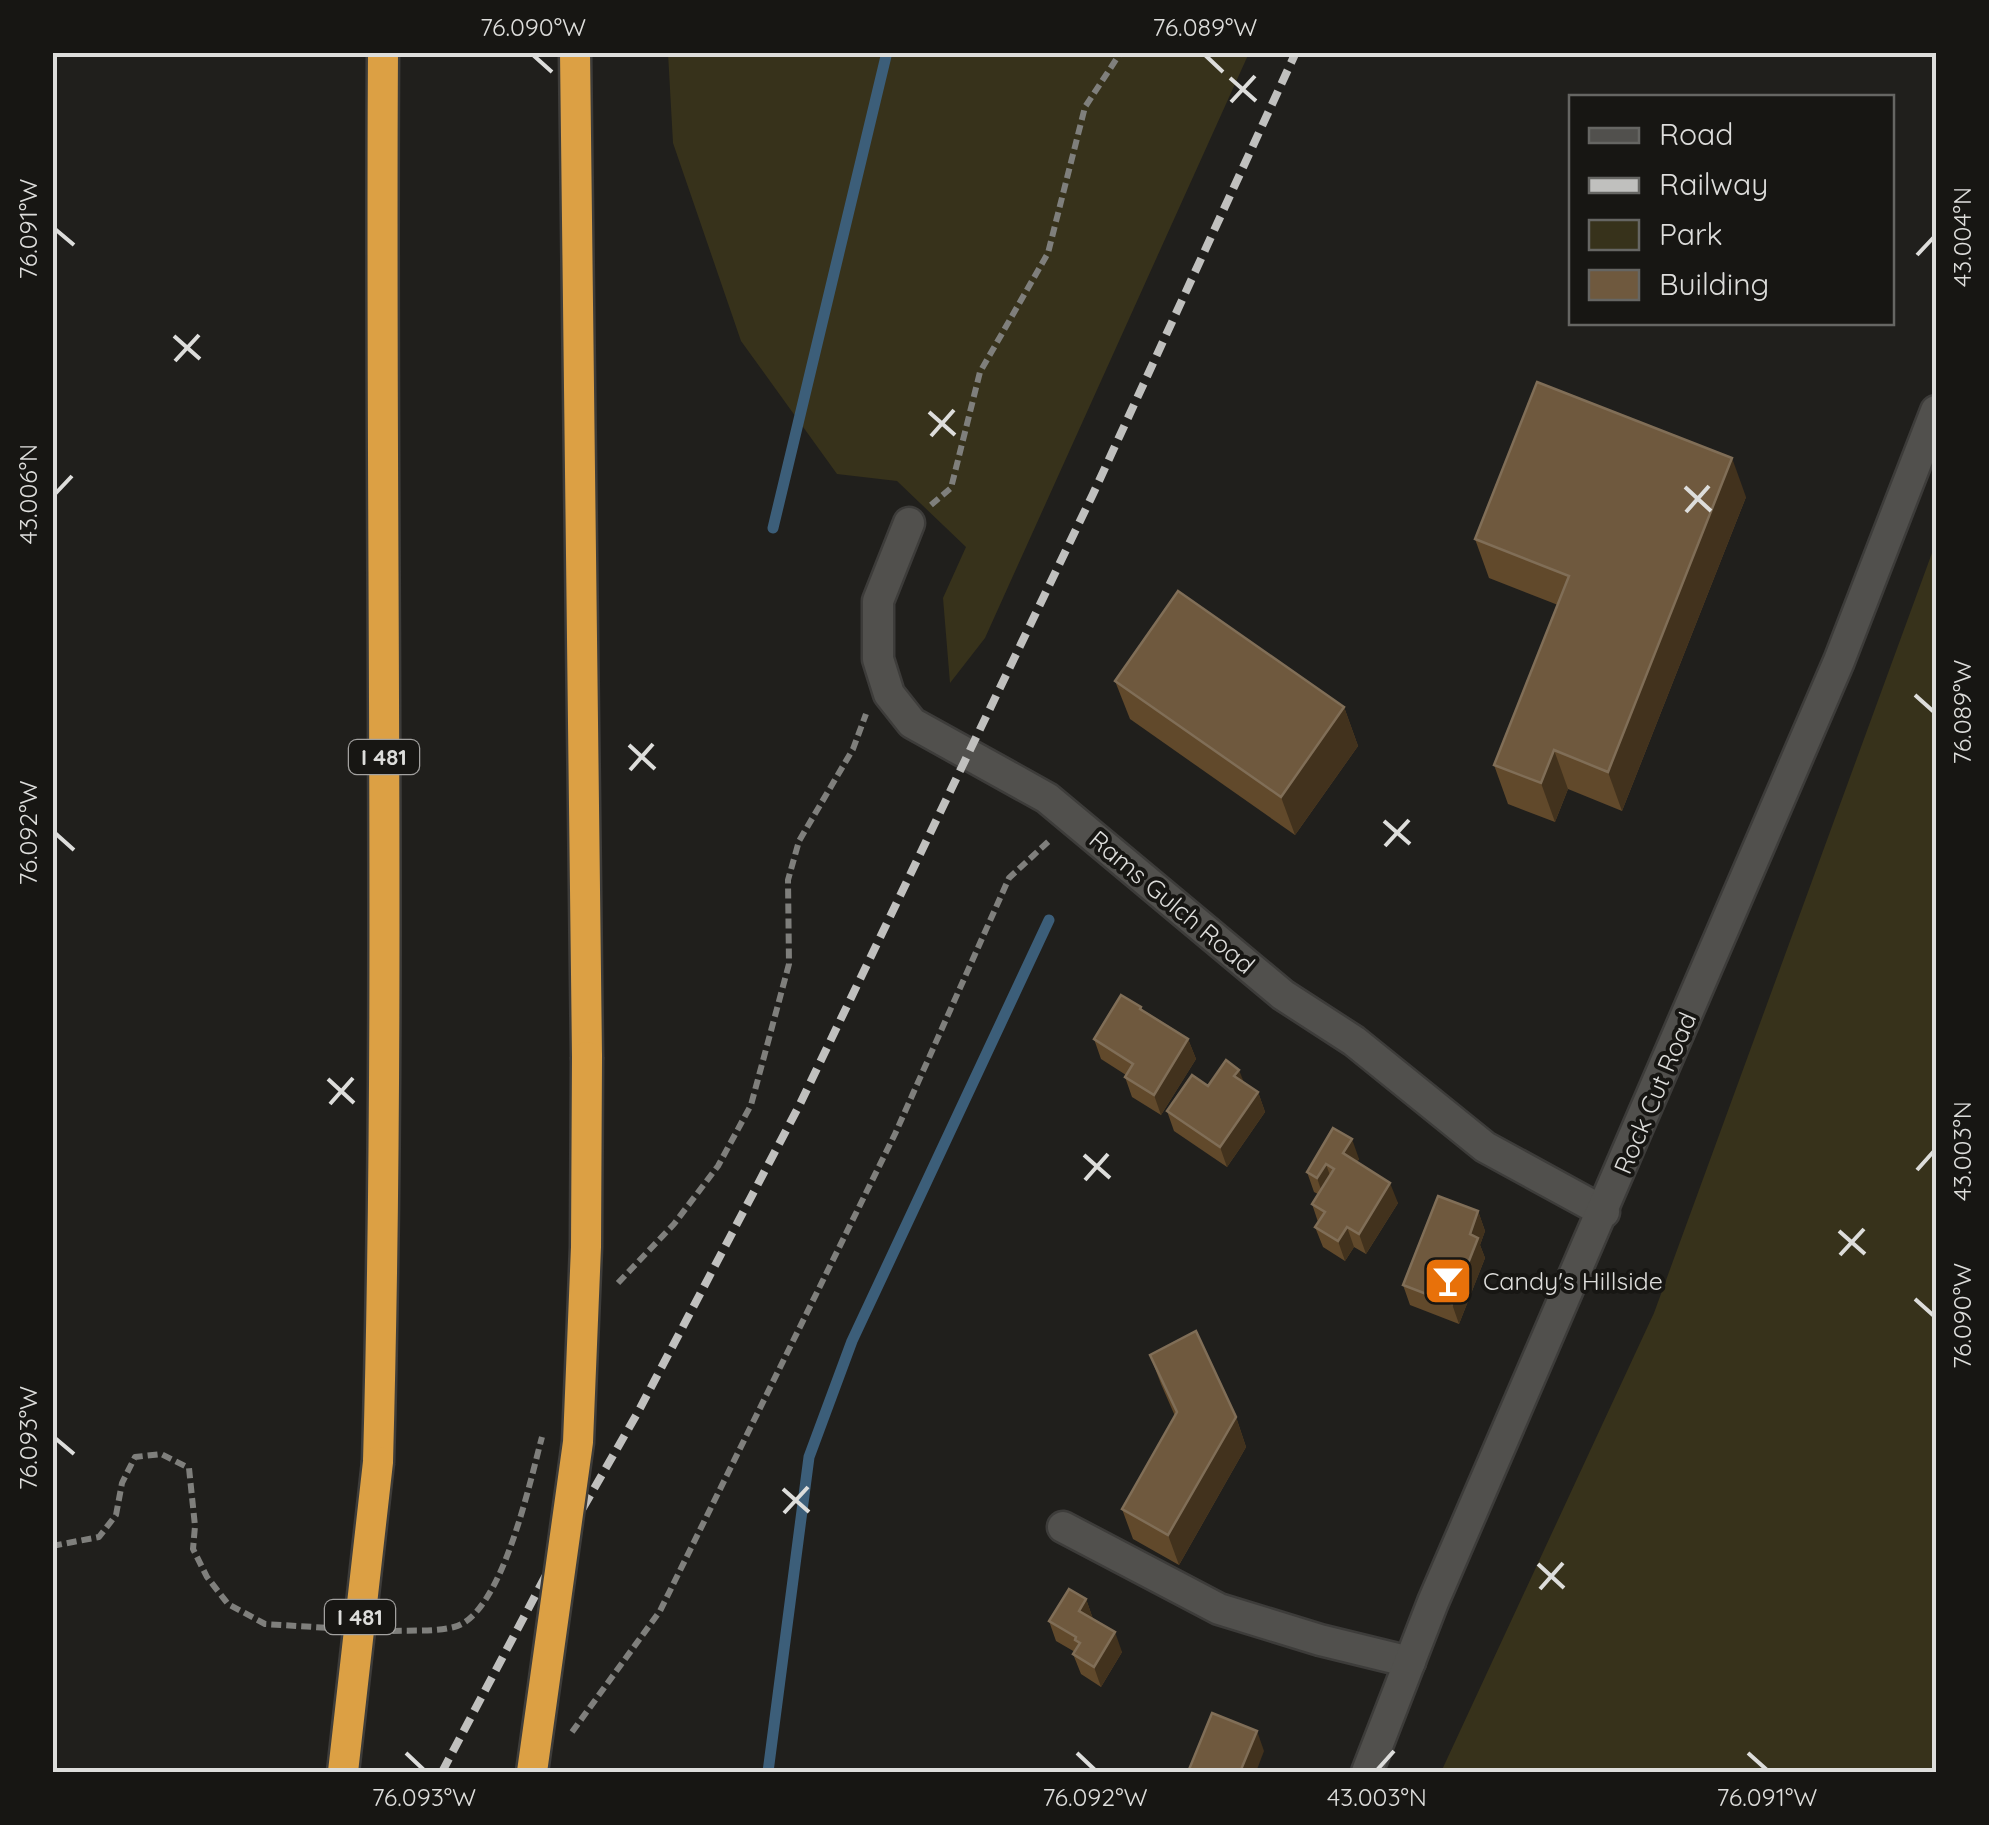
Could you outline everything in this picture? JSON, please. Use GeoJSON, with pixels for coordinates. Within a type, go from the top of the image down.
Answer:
{"type":"FeatureCollection","features":[{"type":"Feature","properties":{"kind":"highway","name":"I 481"},"geometry":{"type":"LineString","coordinates":[[343,1772],[378,1462],[381,1341],[385,555],[382,52]]}},
{"type":"Feature","properties":{"kind":"highway"},"geometry":{"type":"LineString","coordinates":[[532,1772],[578,1442],[586,1248],[588,1057],[576,52]]}},
{"type":"Feature","properties":{"kind":"street","name":"Rock Cut Road"},"geometry":{"type":"LineString","coordinates":[[1368,1772],[1433,1602],[1839,661],[1936,411]]}},
{"type":"Feature","properties":{"kind":"street","name":"Rams Gulch Road"},"geometry":{"type":"LineString","coordinates":[[909,523],[878,601],[878,659],[889,694],[912,722],[1048,798],[1283,995],[1354,1041],[1485,1146],[1604,1212]]}},
{"type":"Feature","properties":{"kind":"street"},"geometry":{"type":"LineString","coordinates":[[1064,1527],[1219,1609],[1410,1662]]}},
{"type":"Feature","properties":{"kind":"path"},"geometry":{"type":"LineString","coordinates":[[909,523],[950,488],[980,372],[1048,253],[1085,107],[1121,52]]}},
{"type":"Feature","properties":{"kind":"path"},"geometry":{"type":"LineString","coordinates":[[609,1292],[674,1224],[718,1166],[751,1105],[790,964],[788,880],[799,841],[853,749],[869,705],[878,659]]}},
{"type":"Feature","properties":{"kind":"path"},"geometry":{"type":"LineString","coordinates":[[563,1745],[660,1611],[895,1134],[1009,878],[1073,819]]}},
{"type":"Feature","properties":{"kind":"path"},"geometry":{"type":"LineString","coordinates":[[374,1630],[454,1627],[468,1621],[500,1576],[544,1430]]}},
{"type":"Feature","properties":{"kind":"path"},"geometry":{"type":"LineString","coordinates":[[52,1546],[100,1537],[116,1515],[122,1483],[135,1457],[161,1454],[189,1468],[195,1526],[193,1549],[206,1577],[228,1604],[266,1624],[338,1628]]}},
{"type":"Feature","properties":{"kind":"green space"},"geometry":{"type":"Polygon","coordinates":[[[668,53],[1249,53],[985,638],[950,683],[943,598],[966,547],[897,481],[837,474],[741,341],[673,143],[668,53]]]}},
{"type":"Feature","properties":{"kind":"green space"},"geometry":{"type":"Polygon","coordinates":[[[1936,542],[1936,1772],[1441,1772],[1654,1313],[1936,542]]]}},
{"type":"Feature","properties":{"kind":"building"},"geometry":{"type":"Polygon","coordinates":[[[1537,382],[1732,458],[1608,772],[1554,750],[1541,783],[1494,765],[1569,576],[1475,539],[1537,382]]]}},
{"type":"Feature","properties":{"kind":"building"},"geometry":{"type":"Polygon","coordinates":[[[1178,591],[1344,707],[1281,797],[1115,681],[1178,591]]]}},
{"type":"Feature","properties":{"kind":"building"},"geometry":{"type":"Polygon","coordinates":[[[1121,995],[1188,1039],[1154,1095],[1125,1077],[1133,1064],[1094,1039],[1121,995]]]}},
{"type":"Feature","properties":{"kind":"building"},"geometry":{"type":"Polygon","coordinates":[[[1226,1060],[1239,1070],[1234,1076],[1258,1092],[1220,1147],[1167,1111],[1192,1075],[1208,1086],[1226,1060]]]}},
{"type":"Feature","properties":{"kind":"building"},"geometry":{"type":"Polygon","coordinates":[[[1333,1128],[1352,1139],[1343,1153],[1390,1183],[1359,1234],[1347,1227],[1338,1241],[1315,1227],[1325,1212],[1312,1204],[1334,1169],[1326,1164],[1317,1178],[1307,1172],[1333,1128]]]}},
{"type":"Feature","properties":{"kind":"building","name":"Candy's Hillside"},"geometry":{"type":"Polygon","coordinates":[[[1438,1196],[1478,1211],[1470,1234],[1478,1238],[1452,1304],[1403,1285],[1438,1196]]]}},
{"type":"Feature","properties":{"kind":"building"},"geometry":{"type":"Polygon","coordinates":[[[1196,1331],[1236,1417],[1168,1535],[1122,1509],[1177,1412],[1150,1355],[1196,1331]]]}},
{"type":"Feature","properties":{"kind":"building"},"geometry":{"type":"Polygon","coordinates":[[[1069,1589],[1086,1599],[1079,1611],[1115,1632],[1094,1667],[1073,1654],[1080,1643],[1076,1637],[1049,1621],[1069,1589]]]}},
{"type":"Feature","properties":{"kind":"building"},"geometry":{"type":"Polygon","coordinates":[[[1212,1713],[1257,1731],[1240,1772],[1188,1772],[1212,1713]]]}},
{"type":"Feature","properties":{"kind":"waterway"},"geometry":{"type":"LineString","coordinates":[[773,528],[887,52]]}},
{"type":"Feature","properties":{"kind":"waterway"},"geometry":{"type":"LineString","coordinates":[[768,1772],[809,1457],[852,1341],[1049,920]]}},
{"type":"Feature","properties":{"kind":"railway"},"geometry":{"type":"LineString","coordinates":[[442,1772],[800,1104],[1093,494],[1296,52]]}},
{"type":"Feature","properties":{"kind":"place","name":"Candy's Hillside"},"geometry":{"type":"Point","coordinates":[1448,1281]}}]}
